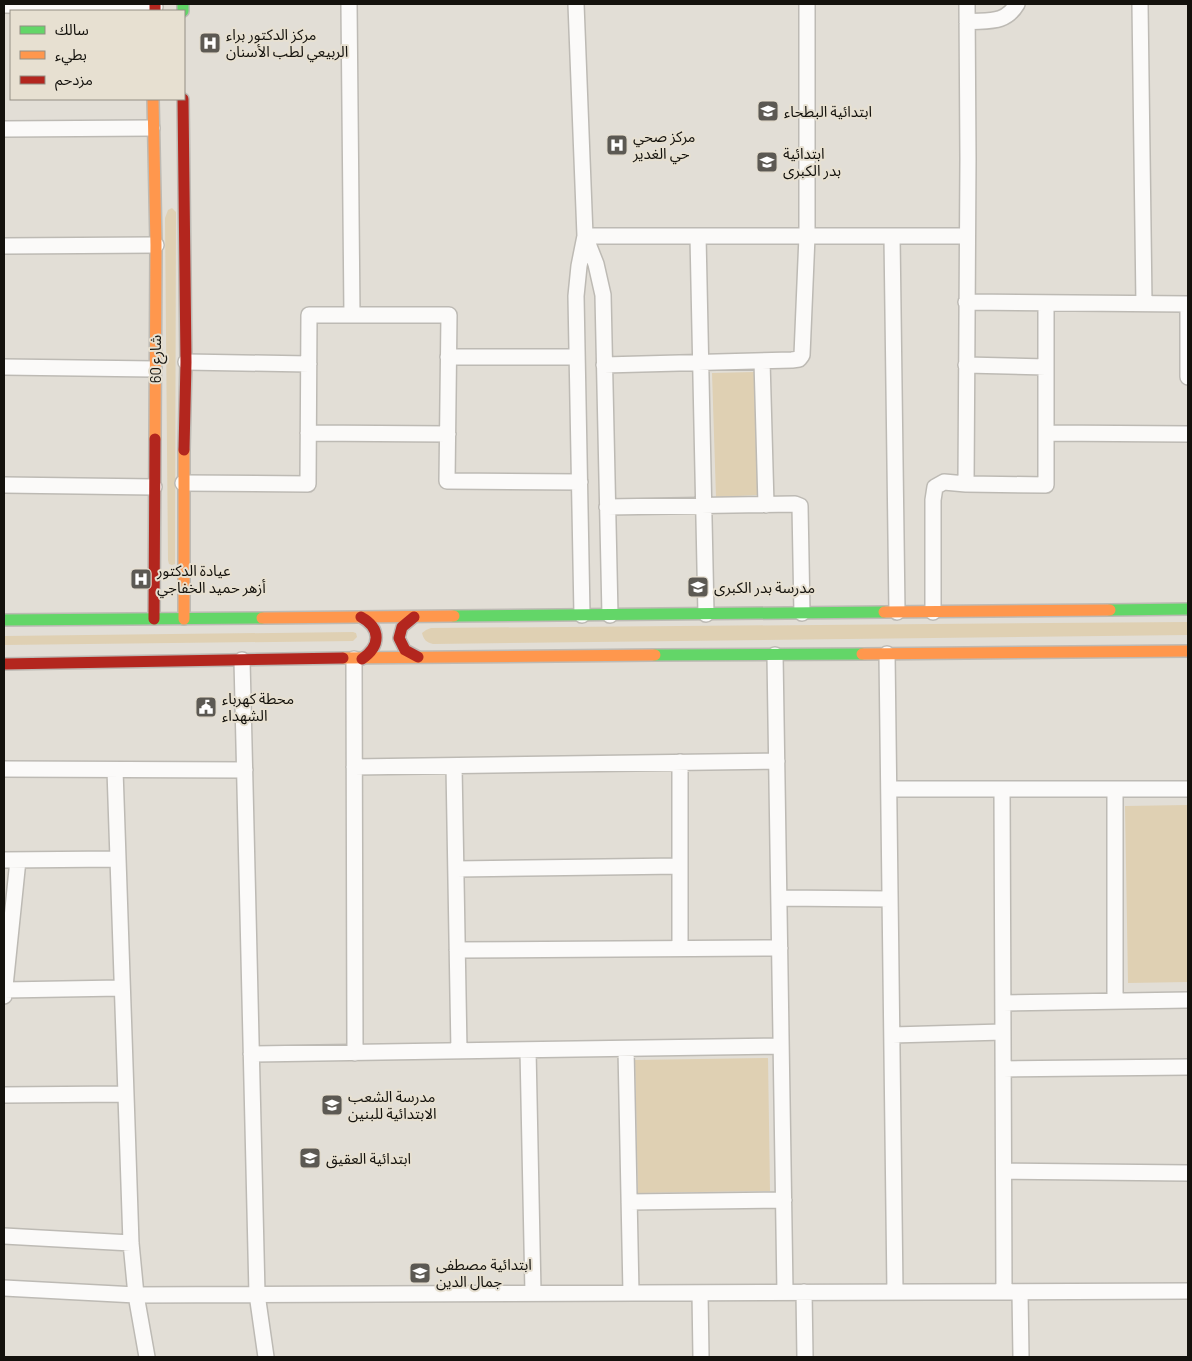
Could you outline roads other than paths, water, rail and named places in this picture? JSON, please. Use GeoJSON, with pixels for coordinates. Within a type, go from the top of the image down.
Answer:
{"type":"FeatureCollection","features":[{"type":"Feature","properties":{"kind":"main road","name":"شارع 60"},"geometry":{"type":"LineString","coordinates":[[153,100],[152,128],[156,245],[154,487],[169,567],[184,619]]}},
{"type":"Feature","properties":{"kind":"main road","name":"شارع 60"},"geometry":{"type":"LineString","coordinates":[[154,619],[169,567],[183,483],[186,362],[183,211],[175,170],[183,100]]}},
{"type":"Feature","properties":{"kind":"main road"},"geometry":{"type":"LineString","coordinates":[[154,168],[163,172],[175,170]]}},
{"type":"Feature","properties":{"kind":"main road"},"geometry":{"type":"LineString","coordinates":[[154,211],[169,207],[183,211]]}},
{"type":"Feature","properties":{"kind":"main road"},"geometry":{"type":"LineString","coordinates":[[4,620],[414,618],[1188,609]]}},
{"type":"Feature","properties":{"kind":"main road"},"geometry":{"type":"LineString","coordinates":[[358,659],[372,652],[377,641],[375,629],[366,620],[361,618]]}},
{"type":"Feature","properties":{"kind":"main road"},"geometry":{"type":"LineString","coordinates":[[414,618],[407,620],[402,626],[399,639],[401,646],[410,656],[418,657]]}},
{"type":"Feature","properties":{"kind":"main road"},"geometry":{"type":"LineString","coordinates":[[4,664],[418,657],[1188,651]]}},
{"type":"Feature","properties":{"kind":"street"},"geometry":{"type":"LineString","coordinates":[[349,4],[352,315]]}},
{"type":"Feature","properties":{"kind":"street"},"geometry":{"type":"LineString","coordinates":[[576,4],[585,236],[577,281],[582,615]]}},
{"type":"Feature","properties":{"kind":"street"},"geometry":{"type":"LineString","coordinates":[[604,365],[762,361],[799,359],[802,355],[807,236],[807,4]]}},
{"type":"Feature","properties":{"kind":"street"},"geometry":{"type":"LineString","coordinates":[[966,484],[967,4]]}},
{"type":"Feature","properties":{"kind":"street"},"geometry":{"type":"LineString","coordinates":[[967,22],[1000,19],[1009,16],[1017,4]]}},
{"type":"Feature","properties":{"kind":"street"},"geometry":{"type":"LineString","coordinates":[[1140,4],[1144,304]]}},
{"type":"Feature","properties":{"kind":"street"},"geometry":{"type":"LineString","coordinates":[[4,5],[155,7]]}},
{"type":"Feature","properties":{"kind":"street"},"geometry":{"type":"LineString","coordinates":[[4,129],[152,128]]}},
{"type":"Feature","properties":{"kind":"street"},"geometry":{"type":"LineString","coordinates":[[585,236],[967,236]]}},
{"type":"Feature","properties":{"kind":"street"},"geometry":{"type":"LineString","coordinates":[[585,236],[596,264],[603,294],[610,615]]}},
{"type":"Feature","properties":{"kind":"street"},"geometry":{"type":"LineString","coordinates":[[698,236],[706,614]]}},
{"type":"Feature","properties":{"kind":"street"},"geometry":{"type":"LineString","coordinates":[[892,236],[896,612]]}},
{"type":"Feature","properties":{"kind":"street"},"geometry":{"type":"LineString","coordinates":[[4,246],[156,245]]}},
{"type":"Feature","properties":{"kind":"street"},"geometry":{"type":"LineString","coordinates":[[966,302],[1188,304],[1188,377]]}},
{"type":"Feature","properties":{"kind":"street"},"geometry":{"type":"LineString","coordinates":[[933,612],[933,500],[935,487],[944,482],[1046,485],[1046,303]]}},
{"type":"Feature","properties":{"kind":"street"},"geometry":{"type":"LineString","coordinates":[[183,483],[308,484],[309,315],[449,315],[447,481],[580,482]]}},
{"type":"Feature","properties":{"kind":"street"},"geometry":{"type":"LineString","coordinates":[[448,357],[577,357]]}},
{"type":"Feature","properties":{"kind":"street"},"geometry":{"type":"LineString","coordinates":[[762,361],[766,504]]}},
{"type":"Feature","properties":{"kind":"street"},"geometry":{"type":"LineString","coordinates":[[186,362],[308,364]]}},
{"type":"Feature","properties":{"kind":"street"},"geometry":{"type":"LineString","coordinates":[[966,366],[1046,367]]}},
{"type":"Feature","properties":{"kind":"street"},"geometry":{"type":"LineString","coordinates":[[4,367],[154,369]]}},
{"type":"Feature","properties":{"kind":"street"},"geometry":{"type":"LineString","coordinates":[[578,403],[605,404]]}},
{"type":"Feature","properties":{"kind":"street"},"geometry":{"type":"LineString","coordinates":[[308,433],[448,434]]}},
{"type":"Feature","properties":{"kind":"street"},"geometry":{"type":"LineString","coordinates":[[1046,433],[1188,434]]}},
{"type":"Feature","properties":{"kind":"street"},"geometry":{"type":"LineString","coordinates":[[4,485],[154,487]]}},
{"type":"Feature","properties":{"kind":"street"},"geometry":{"type":"LineString","coordinates":[[607,507],[766,504],[795,504],[800,506],[802,613]]}},
{"type":"Feature","properties":{"kind":"street"},"geometry":{"type":"LineString","coordinates":[[887,654],[895,1292]]}},
{"type":"Feature","properties":{"kind":"street"},"geometry":{"type":"LineString","coordinates":[[775,655],[785,1292]]}},
{"type":"Feature","properties":{"kind":"street"},"geometry":{"type":"LineString","coordinates":[[355,1052],[354,767],[358,659]]}},
{"type":"Feature","properties":{"kind":"street"},"geometry":{"type":"LineString","coordinates":[[242,660],[257,1294],[266,1357]]}},
{"type":"Feature","properties":{"kind":"street"},"geometry":{"type":"LineString","coordinates":[[354,767],[777,761]]}},
{"type":"Feature","properties":{"kind":"street"},"geometry":{"type":"LineString","coordinates":[[680,762],[680,948]]}},
{"type":"Feature","properties":{"kind":"street"},"geometry":{"type":"LineString","coordinates":[[454,766],[460,1051]]}},
{"type":"Feature","properties":{"kind":"street"},"geometry":{"type":"LineString","coordinates":[[4,769],[245,770]]}},
{"type":"Feature","properties":{"kind":"street"},"geometry":{"type":"LineString","coordinates":[[114,770],[131,1243],[136,1295],[147,1357]]}},
{"type":"Feature","properties":{"kind":"street"},"geometry":{"type":"LineString","coordinates":[[889,789],[1188,789]]}},
{"type":"Feature","properties":{"kind":"street"},"geometry":{"type":"LineString","coordinates":[[1002,789],[1004,1292]]}},
{"type":"Feature","properties":{"kind":"street"},"geometry":{"type":"LineString","coordinates":[[1114,789],[1115,1001]]}},
{"type":"Feature","properties":{"kind":"street"},"geometry":{"type":"LineString","coordinates":[[117,859],[11,860],[4,993],[121,988]]}},
{"type":"Feature","properties":{"kind":"street"},"geometry":{"type":"LineString","coordinates":[[456,869],[680,866]]}},
{"type":"Feature","properties":{"kind":"street"},"geometry":{"type":"LineString","coordinates":[[779,898],[890,899]]}},
{"type":"Feature","properties":{"kind":"street"},"geometry":{"type":"LineString","coordinates":[[458,950],[780,948]]}},
{"type":"Feature","properties":{"kind":"street"},"geometry":{"type":"LineString","coordinates":[[1003,1003],[1188,1000]]}},
{"type":"Feature","properties":{"kind":"street"},"geometry":{"type":"LineString","coordinates":[[892,1035],[1003,1032]]}},
{"type":"Feature","properties":{"kind":"street"},"geometry":{"type":"LineString","coordinates":[[251,1054],[781,1046]]}},
{"type":"Feature","properties":{"kind":"street"},"geometry":{"type":"LineString","coordinates":[[626,1048],[631,1293]]}},
{"type":"Feature","properties":{"kind":"street"},"geometry":{"type":"LineString","coordinates":[[528,1050],[533,1293]]}},
{"type":"Feature","properties":{"kind":"street"},"geometry":{"type":"LineString","coordinates":[[1003,1069],[1188,1067]]}},
{"type":"Feature","properties":{"kind":"street"},"geometry":{"type":"LineString","coordinates":[[4,1095],[125,1094]]}},
{"type":"Feature","properties":{"kind":"street"},"geometry":{"type":"LineString","coordinates":[[1004,1172],[1188,1173]]}},
{"type":"Feature","properties":{"kind":"street"},"geometry":{"type":"LineString","coordinates":[[629,1202],[784,1200]]}},
{"type":"Feature","properties":{"kind":"street"},"geometry":{"type":"LineString","coordinates":[[4,1236],[131,1243]]}},
{"type":"Feature","properties":{"kind":"street"},"geometry":{"type":"LineString","coordinates":[[4,1288],[136,1295],[1188,1291]]}},
{"type":"Feature","properties":{"kind":"street"},"geometry":{"type":"LineString","coordinates":[[700,1292],[700,1357]]}},
{"type":"Feature","properties":{"kind":"street"},"geometry":{"type":"LineString","coordinates":[[804,1292],[805,1357]]}},
{"type":"Feature","properties":{"kind":"street"},"geometry":{"type":"LineString","coordinates":[[1020,1292],[1021,1357]]}},
{"type":"Feature","properties":{"kind":"place","name":"مركز الدكتور براء الربيعي لطب الأسنان"},"geometry":{"type":"Point","coordinates":[210,43]}},
{"type":"Feature","properties":{"kind":"place","name":"ابتدائية البطحاء"},"geometry":{"type":"Point","coordinates":[768,111]}},
{"type":"Feature","properties":{"kind":"place","name":"مركز صحي حي الغدير"},"geometry":{"type":"Point","coordinates":[617,145]}},
{"type":"Feature","properties":{"kind":"place","name":"ابتدائية بدر الكبرى"},"geometry":{"type":"Point","coordinates":[767,162]}},
{"type":"Feature","properties":{"kind":"place","name":"عيادة الدكتور أزهر حميد الخفاجي"},"geometry":{"type":"Point","coordinates":[141,579]}},
{"type":"Feature","properties":{"kind":"place","name":"مدرسة بدر الكبرى"},"geometry":{"type":"Point","coordinates":[698,587]}},
{"type":"Feature","properties":{"kind":"place","name":"محطة كهرباء الشهداء"},"geometry":{"type":"Point","coordinates":[206,707]}},
{"type":"Feature","properties":{"kind":"place","name":"مدرسة الشعب الابتدائية للبنين"},"geometry":{"type":"Point","coordinates":[332,1105]}},
{"type":"Feature","properties":{"kind":"place","name":"ابتدائية العقيق"},"geometry":{"type":"Point","coordinates":[310,1158]}},
{"type":"Feature","properties":{"kind":"place","name":"ابتدائية مصطفى جمال الدين"},"geometry":{"type":"Point","coordinates":[420,1273]}}]}
